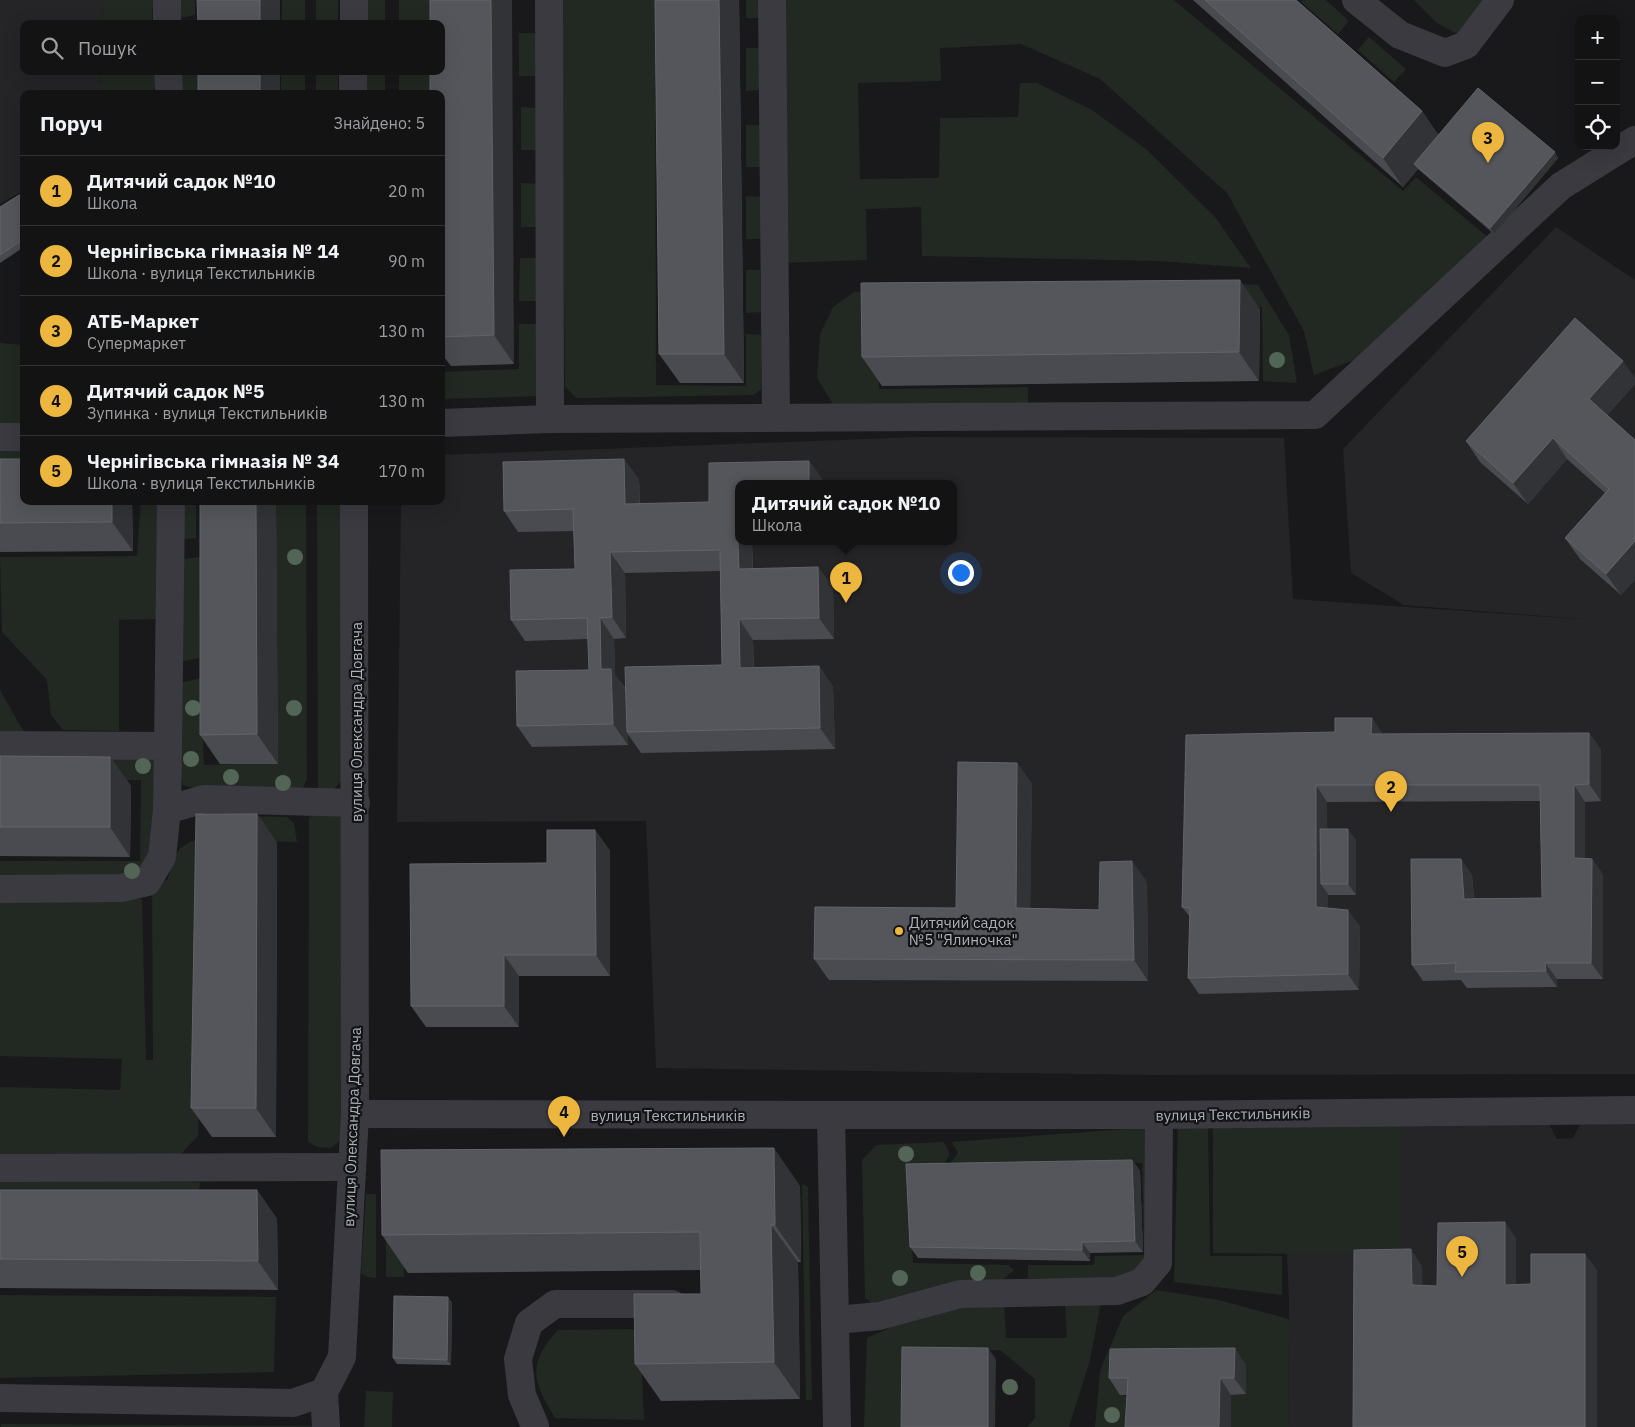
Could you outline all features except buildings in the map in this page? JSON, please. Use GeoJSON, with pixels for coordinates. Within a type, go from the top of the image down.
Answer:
{"type":"FeatureCollection","features":[{"type":"Feature","properties":{"kind":"street"},"geometry":{"type":"LineString","coordinates":[[167,0],[167,20]]}},
{"type":"Feature","properties":{"kind":"street"},"geometry":{"type":"LineString","coordinates":[[354,0],[354,20]]}},
{"type":"Feature","properties":{"kind":"street"},"geometry":{"type":"LineString","coordinates":[[549,0],[550,419]]}},
{"type":"Feature","properties":{"kind":"street"},"geometry":{"type":"LineString","coordinates":[[772,0],[776,417]]}},
{"type":"Feature","properties":{"kind":"street"},"geometry":{"type":"LineString","coordinates":[[1356,0],[1400,35],[1445,54],[1466,45],[1500,0]]}},
{"type":"Feature","properties":{"kind":"street"},"geometry":{"type":"LineString","coordinates":[[168,75],[169,90]]}},
{"type":"Feature","properties":{"kind":"street"},"geometry":{"type":"LineString","coordinates":[[353,75],[353,90]]}},
{"type":"Feature","properties":{"kind":"street"},"geometry":{"type":"LineString","coordinates":[[445,424],[550,419],[1315,415],[1561,186],[1635,140]]}},
{"type":"Feature","properties":{"kind":"street"},"geometry":{"type":"LineString","coordinates":[[0,437],[20,437]]}},
{"type":"Feature","properties":{"kind":"street"},"geometry":{"type":"LineString","coordinates":[[0,889],[121,888],[146,882],[162,857],[167,810],[171,505]]}},
{"type":"Feature","properties":{"kind":"street","name":"вулиця Олександра Довгача"},"geometry":{"type":"LineString","coordinates":[[324,1392],[342,1357],[355,1114],[354,505]]}},
{"type":"Feature","properties":{"kind":"street"},"geometry":{"type":"LineString","coordinates":[[0,745],[168,746]]}},
{"type":"Feature","properties":{"kind":"street"},"geometry":{"type":"LineString","coordinates":[[167,810],[204,799],[356,803]]}},
{"type":"Feature","properties":{"kind":"street","name":"вулиця Текстильників"},"geometry":{"type":"LineString","coordinates":[[355,1114],[1159,1115],[1635,1110]]}},
{"type":"Feature","properties":{"kind":"street"},"geometry":{"type":"LineString","coordinates":[[831,1115],[838,1427]]}},
{"type":"Feature","properties":{"kind":"street"},"geometry":{"type":"LineString","coordinates":[[836,1320],[879,1316],[960,1294],[1117,1291],[1142,1282],[1158,1263],[1159,1115]]}},
{"type":"Feature","properties":{"kind":"street"},"geometry":{"type":"LineString","coordinates":[[0,1168],[351,1167]]}},
{"type":"Feature","properties":{"kind":"street"},"geometry":{"type":"LineString","coordinates":[[536,1427],[522,1395],[518,1359],[529,1323],[555,1304],[692,1303]]}},
{"type":"Feature","properties":{"kind":"street"},"geometry":{"type":"LineString","coordinates":[[0,1398],[293,1403],[324,1392],[326,1427]]}},
{"type":"Feature","properties":{"kind":"shaded area"},"geometry":{"type":"Polygon","coordinates":[[[0,0],[103,0],[102,20],[20,20],[20,75],[101,75],[100,90],[20,90],[20,192],[0,204],[0,0]]]}},
{"type":"Feature","properties":{"kind":"shaded area"},"geometry":{"type":"Polygon","coordinates":[[[103,0],[153,0],[152,20],[102,20],[103,0]]]}},
{"type":"Feature","properties":{"kind":"shaded area"},"geometry":{"type":"Polygon","coordinates":[[[175,0],[195,0],[195,15],[175,19],[175,0]]]}},
{"type":"Feature","properties":{"kind":"shaded area"},"geometry":{"type":"Polygon","coordinates":[[[282,0],[305,0],[305,20],[282,20],[282,0]]]}},
{"type":"Feature","properties":{"kind":"shaded area"},"geometry":{"type":"Polygon","coordinates":[[[316,0],[338,0],[338,20],[316,20],[316,0]]]}},
{"type":"Feature","properties":{"kind":"shaded area"},"geometry":{"type":"Polygon","coordinates":[[[367,0],[385,0],[385,20],[367,20],[367,0]]]}},
{"type":"Feature","properties":{"kind":"shaded area"},"geometry":{"type":"Polygon","coordinates":[[[399,0],[440,0],[440,20],[399,20],[399,0]]]}},
{"type":"Feature","properties":{"kind":"shaded area"},"geometry":{"type":"Polygon","coordinates":[[[561,0],[655,0],[656,385],[746,386],[746,334],[761,335],[761,390],[753,395],[576,398],[565,386],[561,0]]]}},
{"type":"Feature","properties":{"kind":"shaded area"},"geometry":{"type":"Polygon","coordinates":[[[746,0],[761,0],[762,18],[746,18],[746,0]]]}},
{"type":"Feature","properties":{"kind":"shaded area"},"geometry":{"type":"Polygon","coordinates":[[[779,0],[1174,0],[1403,191],[1416,177],[1490,239],[1365,356],[1314,375],[1304,331],[1227,193],[1100,79],[1021,44],[940,48],[941,81],[858,83],[860,179],[939,178],[940,118],[1018,117],[1020,83],[1037,83],[1092,110],[1146,149],[1215,217],[1251,268],[1159,261],[922,256],[921,207],[866,209],[867,260],[780,263],[779,0]]]}},
{"type":"Feature","properties":{"kind":"shaded area"},"geometry":{"type":"Polygon","coordinates":[[[1303,0],[1326,0],[1349,21],[1338,34],[1301,2],[1303,0]]]}},
{"type":"Feature","properties":{"kind":"shaded area"},"geometry":{"type":"Polygon","coordinates":[[[1414,0],[1493,0],[1472,28],[1455,33],[1437,23],[1414,0]]]}},
{"type":"Feature","properties":{"kind":"shaded area"},"geometry":{"type":"Polygon","coordinates":[[[519,33],[538,33],[538,76],[519,76],[519,33]]]}},
{"type":"Feature","properties":{"kind":"shaded area"},"geometry":{"type":"Polygon","coordinates":[[[1369,37],[1406,69],[1394,82],[1358,50],[1369,37]]]}},
{"type":"Feature","properties":{"kind":"shaded area"},"geometry":{"type":"Polygon","coordinates":[[[746,48],[761,48],[761,90],[746,91],[746,48]]]}},
{"type":"Feature","properties":{"kind":"shaded area"},"geometry":{"type":"Polygon","coordinates":[[[101,75],[154,75],[154,90],[100,90],[101,75]]]}},
{"type":"Feature","properties":{"kind":"shaded area"},"geometry":{"type":"Polygon","coordinates":[[[177,75],[197,75],[198,90],[177,90],[177,75]]]}},
{"type":"Feature","properties":{"kind":"shaded area"},"geometry":{"type":"Polygon","coordinates":[[[281,75],[305,75],[305,90],[281,90],[281,75]]]}},
{"type":"Feature","properties":{"kind":"shaded area"},"geometry":{"type":"Polygon","coordinates":[[[316,75],[338,75],[338,90],[316,90],[316,75]]]}},
{"type":"Feature","properties":{"kind":"shaded area"},"geometry":{"type":"Polygon","coordinates":[[[367,75],[385,75],[385,90],[367,90],[367,75]]]}},
{"type":"Feature","properties":{"kind":"shaded area"},"geometry":{"type":"Polygon","coordinates":[[[399,75],[440,75],[440,90],[399,90],[399,75]]]}},
{"type":"Feature","properties":{"kind":"shaded area"},"geometry":{"type":"Polygon","coordinates":[[[521,107],[538,108],[538,150],[521,150],[521,107]]]}},
{"type":"Feature","properties":{"kind":"shaded area"},"geometry":{"type":"Polygon","coordinates":[[[746,125],[760,125],[761,167],[746,167],[746,125]]]}},
{"type":"Feature","properties":{"kind":"shaded area"},"geometry":{"type":"Polygon","coordinates":[[[521,183],[539,184],[539,227],[521,227],[521,183]]]}},
{"type":"Feature","properties":{"kind":"shaded area"},"geometry":{"type":"Polygon","coordinates":[[[746,196],[761,197],[761,239],[746,239],[746,196]]]}},
{"type":"Feature","properties":{"kind":"shaded area"},"geometry":{"type":"Polygon","coordinates":[[[1556,227],[1635,280],[1635,1074],[1149,1075],[656,1068],[646,821],[397,822],[401,505],[445,505],[445,455],[919,437],[1284,438],[1293,599],[1593,620],[1404,605],[1351,573],[1343,449],[1556,227]]]}},
{"type":"Feature","properties":{"kind":"shaded area"},"geometry":{"type":"Polygon","coordinates":[[[520,258],[539,258],[539,301],[519,301],[520,258]]]}},
{"type":"Feature","properties":{"kind":"shaded area"},"geometry":{"type":"Polygon","coordinates":[[[746,270],[760,270],[761,312],[746,313],[746,270]]]}},
{"type":"Feature","properties":{"kind":"shaded area"},"geometry":{"type":"Polygon","coordinates":[[[1209,282],[1258,285],[1289,335],[1297,383],[1263,381],[1262,307],[1209,307],[1209,282]]]}},
{"type":"Feature","properties":{"kind":"shaded area"},"geometry":{"type":"Polygon","coordinates":[[[875,291],[879,389],[1028,387],[1028,403],[833,404],[817,378],[820,334],[833,307],[854,292],[875,291]]]}},
{"type":"Feature","properties":{"kind":"shaded area"},"geometry":{"type":"Polygon","coordinates":[[[519,324],[539,324],[540,396],[445,399],[445,372],[519,369],[519,324]]]}},
{"type":"Feature","properties":{"kind":"shaded area"},"geometry":{"type":"Polygon","coordinates":[[[0,343],[20,345],[20,426],[0,426],[0,343]]]}},
{"type":"Feature","properties":{"kind":"shaded area"},"geometry":{"type":"Polygon","coordinates":[[[0,447],[20,447],[20,479],[0,480],[0,447]]]}},
{"type":"Feature","properties":{"kind":"shaded area"},"geometry":{"type":"Polygon","coordinates":[[[141,505],[162,505],[160,619],[119,620],[119,731],[63,730],[51,715],[47,680],[2,632],[0,557],[137,556],[141,505]]]}},
{"type":"Feature","properties":{"kind":"shaded area"},"geometry":{"type":"Polygon","coordinates":[[[178,505],[196,505],[196,538],[178,540],[178,505]]]}},
{"type":"Feature","properties":{"kind":"shaded area"},"geometry":{"type":"Polygon","coordinates":[[[276,505],[306,505],[307,779],[301,792],[204,791],[183,785],[175,762],[176,684],[200,678],[204,765],[278,763],[276,505]]]}},
{"type":"Feature","properties":{"kind":"shaded area"},"geometry":{"type":"Polygon","coordinates":[[[317,505],[342,505],[343,778],[334,789],[318,791],[317,505]]]}},
{"type":"Feature","properties":{"kind":"shaded area"},"geometry":{"type":"Polygon","coordinates":[[[200,557],[199,658],[175,663],[177,560],[200,557]]]}},
{"type":"Feature","properties":{"kind":"shaded area"},"geometry":{"type":"Polygon","coordinates":[[[0,690],[24,732],[0,732],[0,690]]]}},
{"type":"Feature","properties":{"kind":"shaded area"},"geometry":{"type":"Polygon","coordinates":[[[0,749],[163,751],[162,810],[143,879],[0,884],[0,861],[140,861],[141,780],[0,780],[0,749]]]}},
{"type":"Feature","properties":{"kind":"shaded area"},"geometry":{"type":"Polygon","coordinates":[[[321,812],[338,812],[347,822],[344,1137],[331,1148],[318,1147],[308,1142],[309,817],[321,812]]]}},
{"type":"Feature","properties":{"kind":"shaded area"},"geometry":{"type":"Polygon","coordinates":[[[215,816],[287,817],[294,823],[297,842],[208,840],[198,1136],[180,1155],[0,1160],[0,1087],[120,1090],[122,1059],[0,1056],[0,898],[142,899],[146,1060],[153,1060],[152,887],[168,879],[173,861],[179,851],[188,843],[194,841],[204,821],[215,816]]]}},
{"type":"Feature","properties":{"kind":"shaded area"},"geometry":{"type":"Polygon","coordinates":[[[1178,1123],[1208,1125],[1210,1256],[1282,1256],[1282,1295],[1174,1282],[1178,1123]]]}},
{"type":"Feature","properties":{"kind":"shaded area"},"geometry":{"type":"Polygon","coordinates":[[[1213,1123],[1549,1124],[1557,1139],[1573,1138],[1580,1124],[1635,1124],[1635,1427],[1288,1427],[1289,1301],[1287,1254],[1213,1253],[1213,1123]]]}},
{"type":"Feature","properties":{"kind":"shaded area"},"geometry":{"type":"Polygon","coordinates":[[[1213,1123],[1400,1123],[1401,1252],[1213,1253],[1213,1123]]]}},
{"type":"Feature","properties":{"kind":"shaded area"},"geometry":{"type":"Polygon","coordinates":[[[1153,1127],[1145,1264],[1124,1279],[1028,1278],[1028,1265],[1094,1265],[1095,1256],[1144,1255],[1142,1163],[949,1165],[958,1153],[952,1142],[1153,1127]]]}},
{"type":"Feature","properties":{"kind":"shaded area"},"geometry":{"type":"Polygon","coordinates":[[[944,1142],[950,1154],[942,1167],[909,1171],[913,1263],[1008,1265],[1014,1270],[1001,1281],[951,1282],[872,1303],[865,1298],[862,1160],[876,1145],[944,1142]]]}},
{"type":"Feature","properties":{"kind":"shaded area"},"geometry":{"type":"Polygon","coordinates":[[[0,1177],[200,1182],[198,1200],[0,1209],[0,1177]]]}},
{"type":"Feature","properties":{"kind":"shaded area"},"geometry":{"type":"Polygon","coordinates":[[[802,1184],[808,1187],[812,1400],[806,1400],[802,1184]]]}},
{"type":"Feature","properties":{"kind":"shaded area"},"geometry":{"type":"Polygon","coordinates":[[[403,1193],[404,1277],[386,1277],[386,1195],[403,1193]]]}},
{"type":"Feature","properties":{"kind":"shaded area"},"geometry":{"type":"Polygon","coordinates":[[[366,1194],[376,1194],[376,1278],[367,1277],[361,1273],[366,1194]]]}},
{"type":"Feature","properties":{"kind":"shaded area"},"geometry":{"type":"Polygon","coordinates":[[[1156,1290],[1219,1300],[1289,1319],[1288,1427],[1231,1427],[1231,1395],[1245,1394],[1120,1394],[1134,1399],[1131,1427],[1095,1427],[1100,1371],[1123,1316],[1156,1290]]]}},
{"type":"Feature","properties":{"kind":"shaded area"},"geometry":{"type":"Polygon","coordinates":[[[0,1295],[276,1297],[274,1372],[0,1378],[0,1295]]]}},
{"type":"Feature","properties":{"kind":"shaded area"},"geometry":{"type":"Polygon","coordinates":[[[1004,1302],[1006,1338],[1067,1338],[1065,1304],[1101,1302],[1090,1360],[1069,1427],[1027,1427],[1035,1418],[1035,1379],[1000,1350],[924,1352],[905,1427],[864,1427],[867,1338],[925,1312],[1004,1302]]]}},
{"type":"Feature","properties":{"kind":"shaded area"},"geometry":{"type":"Polygon","coordinates":[[[640,1329],[644,1420],[555,1418],[541,1393],[536,1372],[541,1353],[558,1330],[640,1329]]]}},
{"type":"Feature","properties":{"kind":"shaded area"},"geometry":{"type":"Polygon","coordinates":[[[366,1391],[393,1392],[392,1427],[364,1427],[366,1391]]]}},
{"type":"Feature","properties":{"kind":"shaded area"},"geometry":{"type":"Polygon","coordinates":[[[1,1424],[326,1426],[326,1427],[1,1427],[1,1424]]]}},
{"type":"Feature","properties":{"kind":"place","name":"АТБ-Маркет"},"geometry":{"type":"Point","coordinates":[1488,163]}},
{"type":"Feature","properties":{"kind":"place","name":"Дитячий садок №10"},"geometry":{"type":"Point","coordinates":[846,603]}},
{"type":"Feature","properties":{"kind":"place","name":"Чернігівська гімназія № 14"},"geometry":{"type":"Point","coordinates":[1391,812]}},
{"type":"Feature","properties":{"kind":"place","name":"Дитячий садок №5 \"Ялиночка\""},"geometry":{"type":"Point","coordinates":[899,931]}},
{"type":"Feature","properties":{"kind":"place","name":"Дитячий садок №5"},"geometry":{"type":"Point","coordinates":[564,1137]}},
{"type":"Feature","properties":{"kind":"place","name":"Чернігівська гімназія № 34"},"geometry":{"type":"Point","coordinates":[1462,1277]}}]}
